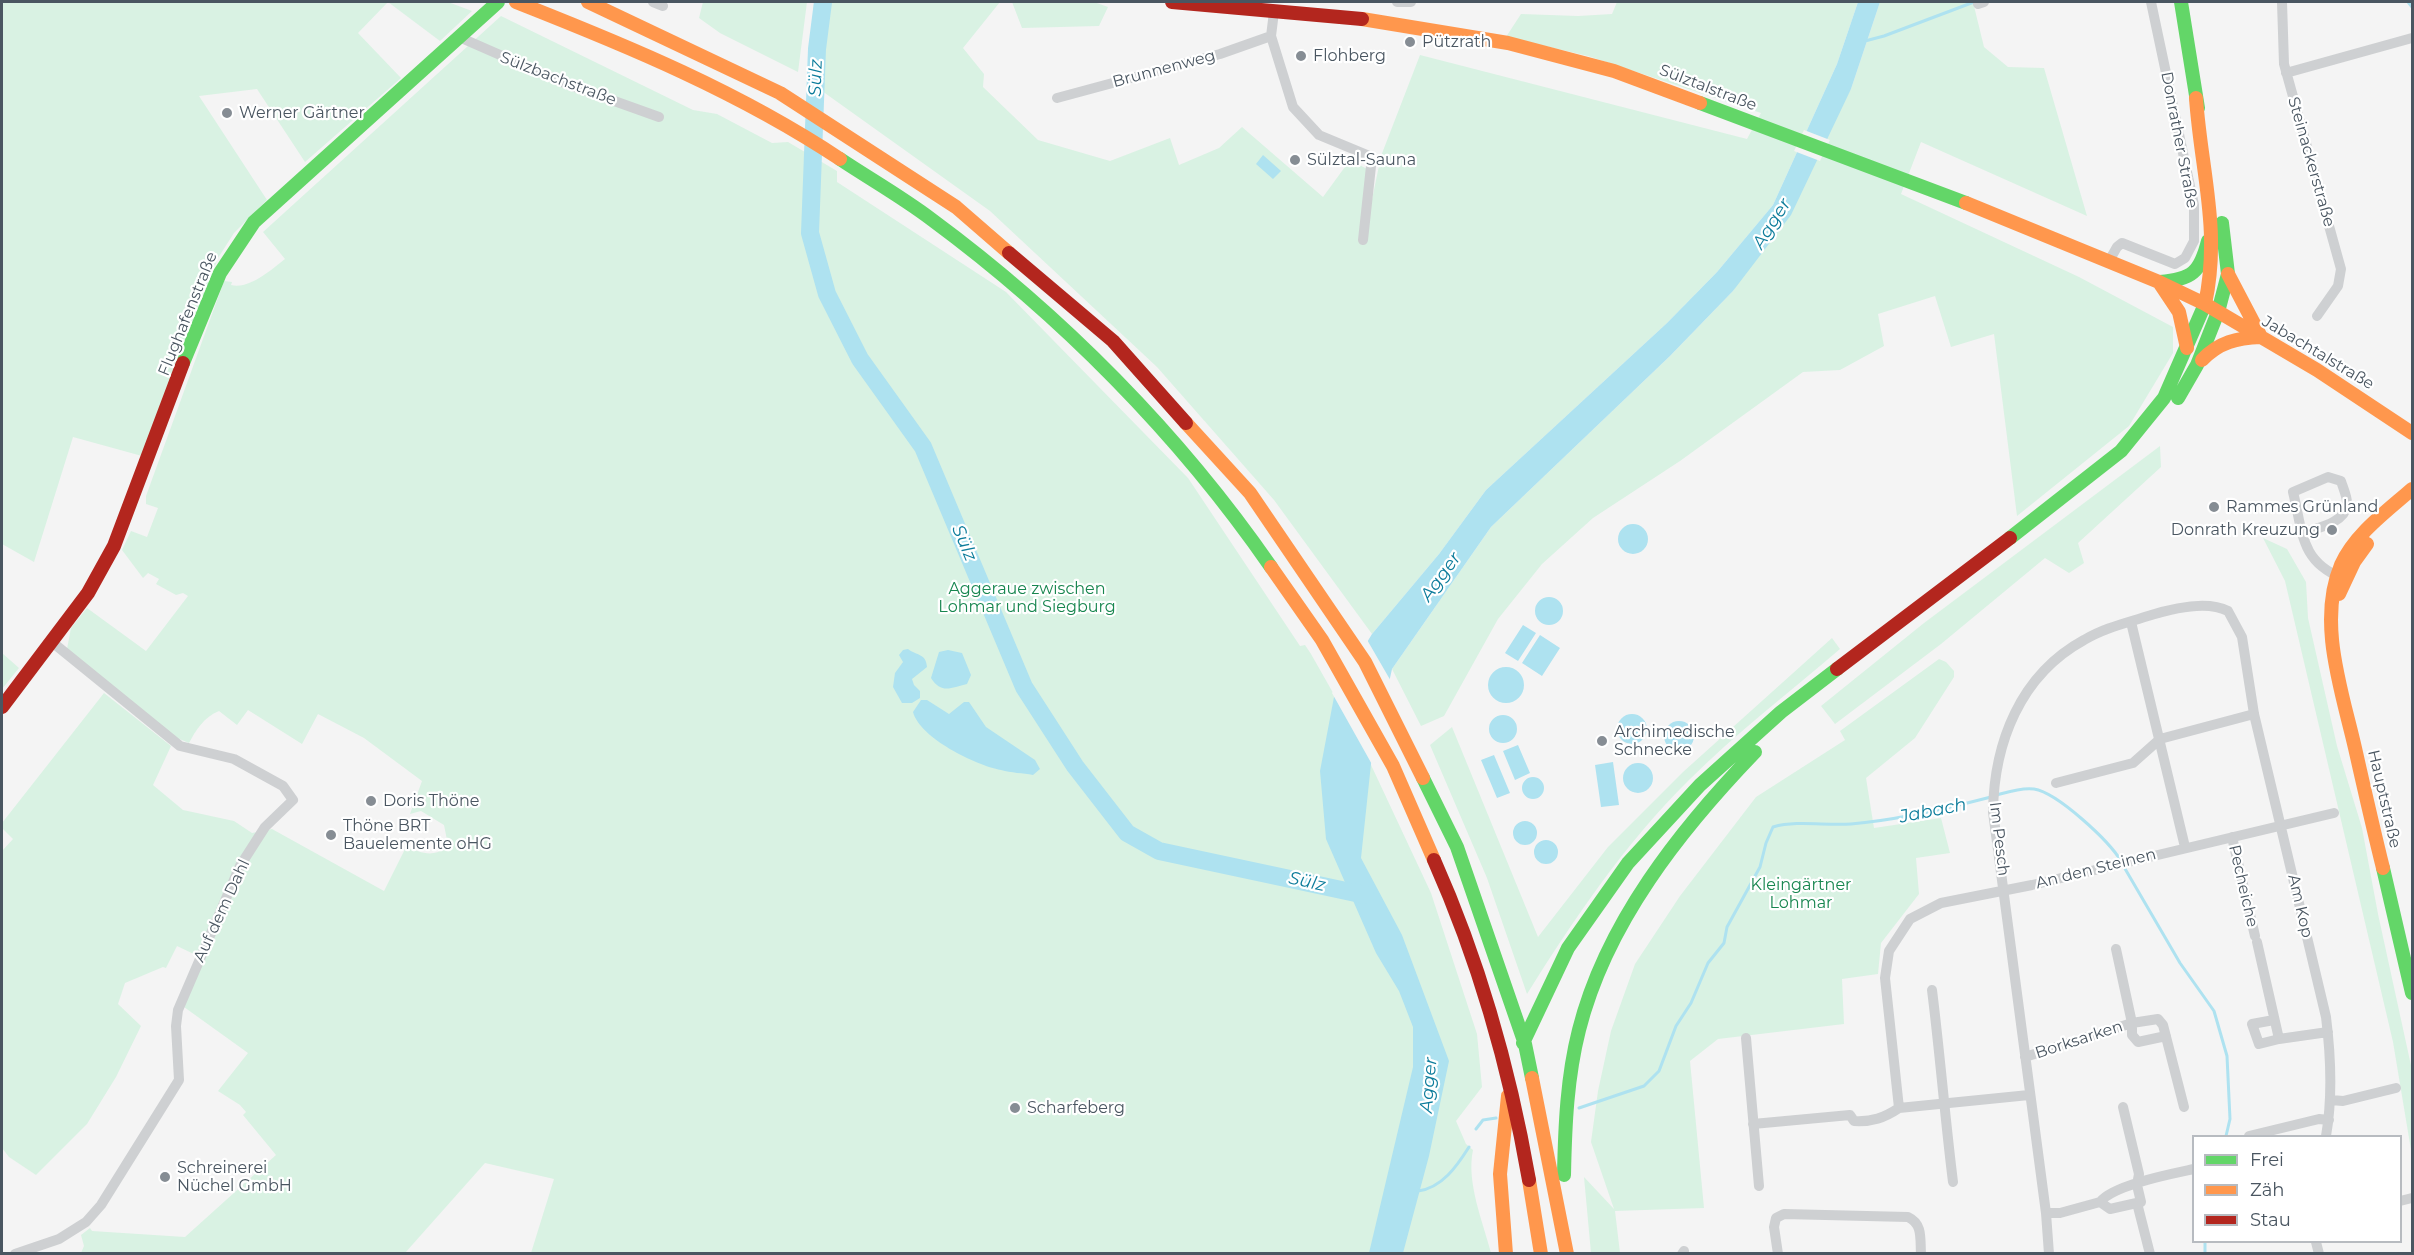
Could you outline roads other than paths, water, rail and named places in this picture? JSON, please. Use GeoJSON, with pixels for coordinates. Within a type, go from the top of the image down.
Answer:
{"type":"FeatureCollection","features":[{"type":"Feature","properties":{"kind":"main road","name":"Flughafenstraße"},"geometry":{"type":"LineString","coordinates":[[2,707],[88,593],[114,546],[210,296],[229,255],[264,213],[498,2]]}},
{"type":"Feature","properties":{"kind":"main road"},"geometry":{"type":"LineString","coordinates":[[516,2],[620,42],[765,112],[858,168],[975,252],[1091,355],[1135,399],[1216,492],[1273,566],[1312,624],[1376,734],[1439,869],[1470,950],[1497,1035],[1520,1129],[1541,1254]]}},
{"type":"Feature","properties":{"kind":"main road"},"geometry":{"type":"LineString","coordinates":[[588,2],[717,58],[771,86],[856,136],[917,177],[1017,253],[1087,314],[1140,366],[1237,475],[1327,599],[1379,685],[1462,855],[1495,944],[1521,1024],[1545,1121],[1567,1254]]}},
{"type":"Feature","properties":{"kind":"main road","name":"Sülztalstraße"},"geometry":{"type":"LineString","coordinates":[[1172,2],[1274,7],[1356,18],[1508,43],[1614,71],[1908,180],[2109,261],[2205,304]]}},
{"type":"Feature","properties":{"kind":"main road"},"geometry":{"type":"LineString","coordinates":[[1819,689],[2129,458],[2160,424],[2197,364],[2218,312],[2228,274],[2225,239],[2196,98],[2181,2]]}},
{"type":"Feature","properties":{"kind":"main road"},"geometry":{"type":"LineString","coordinates":[[2187,348],[2186,333],[2176,304],[2159,282],[2194,275],[2202,267],[2209,241],[2196,123],[2196,98]]}},
{"type":"Feature","properties":{"kind":"main road"},"geometry":{"type":"LineString","coordinates":[[1506,1254],[1501,1148],[1508,1098],[1530,1024],[1552,978],[1595,908],[1645,843],[1722,764],[2121,451],[2159,406],[2205,304],[2213,272],[2214,224],[2196,123]]}},
{"type":"Feature","properties":{"kind":"main road"},"geometry":{"type":"LineString","coordinates":[[2197,364],[2209,351],[2224,342],[2242,337],[2261,337],[2228,274]]}},
{"type":"Feature","properties":{"kind":"main road","name":"Jabachtalstraße"},"geometry":{"type":"LineString","coordinates":[[2205,304],[2261,337],[2412,434]]}},
{"type":"Feature","properties":{"kind":"main road"},"geometry":{"type":"LineString","coordinates":[[2340,577],[2345,556],[2361,534],[2412,489]]}},
{"type":"Feature","properties":{"kind":"main road"},"geometry":{"type":"LineString","coordinates":[[2340,577],[2380,529],[2412,504]]}},
{"type":"Feature","properties":{"kind":"main road","name":"Hauptstraße"},"geometry":{"type":"LineString","coordinates":[[2340,577],[2333,611],[2332,633],[2336,667],[2412,993]]}},
{"type":"Feature","properties":{"kind":"main road"},"geometry":{"type":"LineString","coordinates":[[1564,1227],[1568,1089],[1585,1009],[1601,971],[1634,908],[1690,824],[1723,784],[1797,707]]}},
{"type":"Feature","properties":{"kind":"street"},"geometry":{"type":"LineString","coordinates":[[1397,2],[1411,2]]}},
{"type":"Feature","properties":{"kind":"street","name":"Donrather Straße"},"geometry":{"type":"LineString","coordinates":[[2109,261],[2122,243],[2175,264],[2185,258],[2194,241],[2194,205],[2151,2]]}},
{"type":"Feature","properties":{"kind":"street","name":"Steinackerstraße"},"geometry":{"type":"LineString","coordinates":[[2282,2],[2284,64],[2341,269],[2338,286],[2317,316]]}},
{"type":"Feature","properties":{"kind":"street"},"geometry":{"type":"LineString","coordinates":[[1274,7],[1270,36],[1293,107],[1319,135],[1372,157],[1363,240]]}},
{"type":"Feature","properties":{"kind":"street","name":"Brunnenweg"},"geometry":{"type":"LineString","coordinates":[[1057,98],[1072,90],[1220,54],[1270,36]]}},
{"type":"Feature","properties":{"kind":"street","name":"Sülzbachstraße"},"geometry":{"type":"LineString","coordinates":[[459,37],[564,83],[659,117]]}},
{"type":"Feature","properties":{"kind":"street"},"geometry":{"type":"LineString","coordinates":[[2286,73],[2412,38]]}},
{"type":"Feature","properties":{"kind":"street"},"geometry":{"type":"LineString","coordinates":[[2303,532],[2329,524],[2343,514],[2347,504],[2341,481],[2328,477],[2293,492],[2307,551],[2319,566],[2340,577]]}},
{"type":"Feature","properties":{"kind":"street","name":"Im Pesch"},"geometry":{"type":"LineString","coordinates":[[2049,1254],[2046,1213],[1993,803],[1993,790],[2003,738],[2022,698],[2049,667],[2082,640],[2160,613],[2213,606],[2228,611],[2242,637],[2254,714]]}},
{"type":"Feature","properties":{"kind":"street"},"geometry":{"type":"LineString","coordinates":[[2131,622],[2185,847]]}},
{"type":"Feature","properties":{"kind":"street","name":"Auf dem Dahl"},"geometry":{"type":"LineString","coordinates":[[15,1254],[44,1246],[91,1218],[179,1080],[176,1026],[187,988],[240,866],[265,827],[293,800],[283,786],[234,759],[180,746],[52,642]]}},
{"type":"Feature","properties":{"kind":"street"},"geometry":{"type":"LineString","coordinates":[[2056,783],[2133,763],[2160,739],[2254,714]]}},
{"type":"Feature","properties":{"kind":"street","name":"Am Kop"},"geometry":{"type":"LineString","coordinates":[[2254,714],[2282,826],[2328,1032],[2331,1100],[2326,1135]]}},
{"type":"Feature","properties":{"kind":"street","name":"An den Steinen"},"geometry":{"type":"LineString","coordinates":[[1899,1107],[1885,978],[1889,951],[1910,919],[1941,903],[2334,813]]}},
{"type":"Feature","properties":{"kind":"street","name":"Pecheiche"},"geometry":{"type":"LineString","coordinates":[[2232,837],[2279,1039]]}},
{"type":"Feature","properties":{"kind":"street","name":"Borksarken"},"geometry":{"type":"LineString","coordinates":[[2025,1057],[2132,1023],[2158,1019],[2166,1036],[2138,1042],[2132,1035],[2132,1023],[2116,949]]}},
{"type":"Feature","properties":{"kind":"street"},"geometry":{"type":"LineString","coordinates":[[1932,990],[1953,1182]]}},
{"type":"Feature","properties":{"kind":"street"},"geometry":{"type":"LineString","coordinates":[[2274,1020],[2252,1024],[2259,1044],[2328,1032]]}},
{"type":"Feature","properties":{"kind":"street"},"geometry":{"type":"LineString","coordinates":[[2166,1036],[2184,1107]]}},
{"type":"Feature","properties":{"kind":"street"},"geometry":{"type":"LineString","coordinates":[[1746,1038],[1759,1186]]}},
{"type":"Feature","properties":{"kind":"street"},"geometry":{"type":"LineString","coordinates":[[2331,1100],[2343,1101],[2396,1088]]}},
{"type":"Feature","properties":{"kind":"street"},"geometry":{"type":"LineString","coordinates":[[1753,1124],[1850,1115],[1854,1121],[1870,1122],[1887,1116],[1899,1107],[2029,1095]]}},
{"type":"Feature","properties":{"kind":"street"},"geometry":{"type":"LineString","coordinates":[[2100,1202],[2110,1209],[2141,1202],[2137,1185],[2139,1174],[2123,1107]]}},
{"type":"Feature","properties":{"kind":"street"},"geometry":{"type":"LineString","coordinates":[[2257,1135],[2319,1119],[2329,1120]]}},
{"type":"Feature","properties":{"kind":"street"},"geometry":{"type":"LineString","coordinates":[[2046,1213],[2060,1213],[2100,1202],[2107,1192],[2137,1185],[2148,1179],[2192,1169]]}},
{"type":"Feature","properties":{"kind":"street"},"geometry":{"type":"LineString","coordinates":[[2137,1203],[2150,1254]]}},
{"type":"Feature","properties":{"kind":"street"},"geometry":{"type":"LineString","coordinates":[[1778,1254],[1773,1227],[1776,1218],[1784,1214],[1908,1217],[1915,1221],[1919,1228],[1921,1254]]}},
{"type":"Feature","properties":{"kind":"water","name":"Agger"},"geometry":{"type":"Polygon","coordinates":[[[1858,2],[1880,2],[1851,89],[1791,215],[1733,291],[1670,356],[1491,527],[1392,669],[1371,764],[1361,858],[1402,935],[1449,1061],[1429,1156],[1403,1253],[1369,1253],[1413,1067],[1413,1027],[1399,991],[1376,953],[1326,839],[1320,771],[1334,697],[1372,634],[1439,554],[1486,490],[1667,323],[1717,272],[1773,205],[1837,64],[1858,2]]]}},
{"type":"Feature","properties":{"kind":"water"},"geometry":{"type":"Polygon","coordinates":[[[1263,155],[1281,171],[1273,179],[1256,164],[1263,155]]]}},
{"type":"Feature","properties":{"kind":"water"},"geometry":{"type":"Polygon","coordinates":[[[1633,524],[1643,529],[1648,539],[1643,549],[1633,554],[1623,549],[1618,539],[1623,529],[1633,524]]]}},
{"type":"Feature","properties":{"kind":"water"},"geometry":{"type":"Polygon","coordinates":[[[1549,597],[1559,601],[1563,611],[1559,621],[1549,625],[1539,621],[1535,611],[1539,601],[1549,597]]]}},
{"type":"Feature","properties":{"kind":"water"},"geometry":{"type":"Polygon","coordinates":[[[1523,625],[1536,633],[1518,661],[1505,653],[1523,625]]]}},
{"type":"Feature","properties":{"kind":"water"},"geometry":{"type":"Polygon","coordinates":[[[1540,635],[1560,648],[1542,676],[1522,663],[1540,635]]]}},
{"type":"Feature","properties":{"kind":"water"},"geometry":{"type":"Polygon","coordinates":[[[908,649],[923,657],[927,667],[912,679],[920,691],[920,698],[912,703],[902,703],[893,687],[895,673],[903,662],[899,655],[903,650],[908,649]]]}},
{"type":"Feature","properties":{"kind":"water"},"geometry":{"type":"Polygon","coordinates":[[[948,650],[962,653],[971,675],[967,684],[943,688],[931,678],[939,652],[948,650]]]}},
{"type":"Feature","properties":{"kind":"water"},"geometry":{"type":"Polygon","coordinates":[[[1506,667],[1519,672],[1524,685],[1519,698],[1506,703],[1493,698],[1488,685],[1493,672],[1506,667]]]}},
{"type":"Feature","properties":{"kind":"water"},"geometry":{"type":"Polygon","coordinates":[[[921,700],[927,700],[949,714],[964,702],[969,702],[986,727],[1035,760],[1040,769],[1033,775],[1005,771],[977,762],[950,749],[918,722],[913,712],[921,700]]]}},
{"type":"Feature","properties":{"kind":"water"},"geometry":{"type":"Polygon","coordinates":[[[1632,714],[1638,715],[1646,723],[1646,735],[1638,743],[1632,744],[1626,743],[1618,735],[1617,729],[1618,723],[1626,715],[1632,714]]]}},
{"type":"Feature","properties":{"kind":"water"},"geometry":{"type":"Polygon","coordinates":[[[1503,715],[1513,719],[1517,729],[1513,739],[1503,743],[1493,739],[1489,729],[1493,719],[1503,715]]]}},
{"type":"Feature","properties":{"kind":"water"},"geometry":{"type":"Polygon","coordinates":[[[1679,721],[1685,722],[1693,730],[1693,742],[1685,750],[1679,751],[1673,750],[1665,742],[1664,736],[1665,730],[1673,722],[1679,721]]]}},
{"type":"Feature","properties":{"kind":"water"},"geometry":{"type":"Polygon","coordinates":[[[1518,745],[1530,773],[1515,780],[1503,751],[1518,745]]]}},
{"type":"Feature","properties":{"kind":"water"},"geometry":{"type":"Polygon","coordinates":[[[1494,755],[1510,793],[1497,798],[1481,760],[1494,755]]]}},
{"type":"Feature","properties":{"kind":"water"},"geometry":{"type":"Polygon","coordinates":[[[1613,762],[1619,805],[1601,807],[1595,765],[1613,762]]]}},
{"type":"Feature","properties":{"kind":"water"},"geometry":{"type":"Polygon","coordinates":[[[1638,763],[1644,764],[1652,772],[1652,784],[1644,792],[1638,793],[1632,792],[1624,784],[1623,778],[1624,772],[1632,764],[1638,763]]]}},
{"type":"Feature","properties":{"kind":"water"},"geometry":{"type":"Polygon","coordinates":[[[1533,777],[1543,784],[1544,788],[1537,798],[1533,799],[1523,792],[1522,788],[1529,778],[1533,777]]]}},
{"type":"Feature","properties":{"kind":"water"},"geometry":{"type":"Polygon","coordinates":[[[1525,821],[1534,824],[1537,833],[1534,842],[1525,845],[1516,842],[1513,833],[1516,824],[1525,821]]]}},
{"type":"Feature","properties":{"kind":"water"},"geometry":{"type":"Polygon","coordinates":[[[1546,840],[1551,841],[1557,847],[1557,857],[1551,863],[1546,864],[1541,863],[1535,857],[1534,852],[1535,847],[1541,841],[1546,840]]]}},
{"type":"Feature","properties":{"kind":"waterway","name":"Sülz"},"geometry":{"type":"LineString","coordinates":[[823,2],[817,49],[810,233],[827,294],[860,359],[923,447],[1024,687],[1075,766],[1127,833],[1159,851],[1365,895]]}},
{"type":"Feature","properties":{"kind":"waterway"},"geometry":{"type":"LineString","coordinates":[[1865,41],[1974,2]]}},
{"type":"Feature","properties":{"kind":"waterway"},"geometry":{"type":"LineString","coordinates":[[2408,2],[2412,7]]}},
{"type":"Feature","properties":{"kind":"waterway","name":"Jabach"},"geometry":{"type":"LineString","coordinates":[[1997,795],[2025,789],[2044,792],[2082,819],[2106,842],[2121,861]]}},
{"type":"Feature","properties":{"kind":"waterway","name":"Jabach"},"geometry":{"type":"LineString","coordinates":[[1579,1108],[1644,1086],[1659,1071],[1676,1026],[1691,1003],[1708,963],[1724,943],[1727,927],[1760,867],[1773,827],[1792,824],[1851,824],[1886,820],[1991,797]]}},
{"type":"Feature","properties":{"kind":"waterway","name":"Jabach"},"geometry":{"type":"LineString","coordinates":[[2124,867],[2180,963],[2214,1011],[2227,1056],[2230,1119],[2226,1135]]}},
{"type":"Feature","properties":{"kind":"waterway","name":"Jabach"},"geometry":{"type":"LineString","coordinates":[[1476,1129],[1483,1120],[1496,1118]]}},
{"type":"Feature","properties":{"kind":"waterway","name":"Jabach"},"geometry":{"type":"LineString","coordinates":[[1418,1191],[1442,1181],[1469,1147]]}},
{"type":"Feature","properties":{"kind":"waterway","name":"Jabach"},"geometry":{"type":"LineString","coordinates":[[2205,1243],[2205,1254]]}},
{"type":"Feature","properties":{"kind":"place","name":"Pützrath"},"geometry":{"type":"Point","coordinates":[1410,42]}},
{"type":"Feature","properties":{"kind":"place","name":"Flohberg"},"geometry":{"type":"Point","coordinates":[1301,56]}},
{"type":"Feature","properties":{"kind":"place","name":"Werner Gärtner"},"geometry":{"type":"Point","coordinates":[227,113]}},
{"type":"Feature","properties":{"kind":"place","name":"Sülztal-Sauna"},"geometry":{"type":"Point","coordinates":[1295,160]}},
{"type":"Feature","properties":{"kind":"place","name":"Rammes Grünland"},"geometry":{"type":"Point","coordinates":[2214,507]}},
{"type":"Feature","properties":{"kind":"place","name":"Donrath Kreuzung"},"geometry":{"type":"Point","coordinates":[2332,530]}},
{"type":"Feature","properties":{"kind":"place","name":"Archimedische Schnecke"},"geometry":{"type":"Point","coordinates":[1602,741]}},
{"type":"Feature","properties":{"kind":"place","name":"Doris Thöne"},"geometry":{"type":"Point","coordinates":[371,801]}},
{"type":"Feature","properties":{"kind":"place","name":"Thöne BRT Bauelemente oHG"},"geometry":{"type":"Point","coordinates":[331,835]}},
{"type":"Feature","properties":{"kind":"place","name":"Scharfeberg"},"geometry":{"type":"Point","coordinates":[1015,1108]}},
{"type":"Feature","properties":{"kind":"place","name":"Schreinerei Nüchel GmbH"},"geometry":{"type":"Point","coordinates":[165,1177]}},
{"type":"Feature","properties":{"kind":"park label","name":"Aggeraue zwischen Lohmar und Siegburg"},"geometry":{"type":"Point","coordinates":[1027,598]}},
{"type":"Feature","properties":{"kind":"park label","name":"Kleingärtner Lohmar"},"geometry":{"type":"Point","coordinates":[1801,894]}}]}
